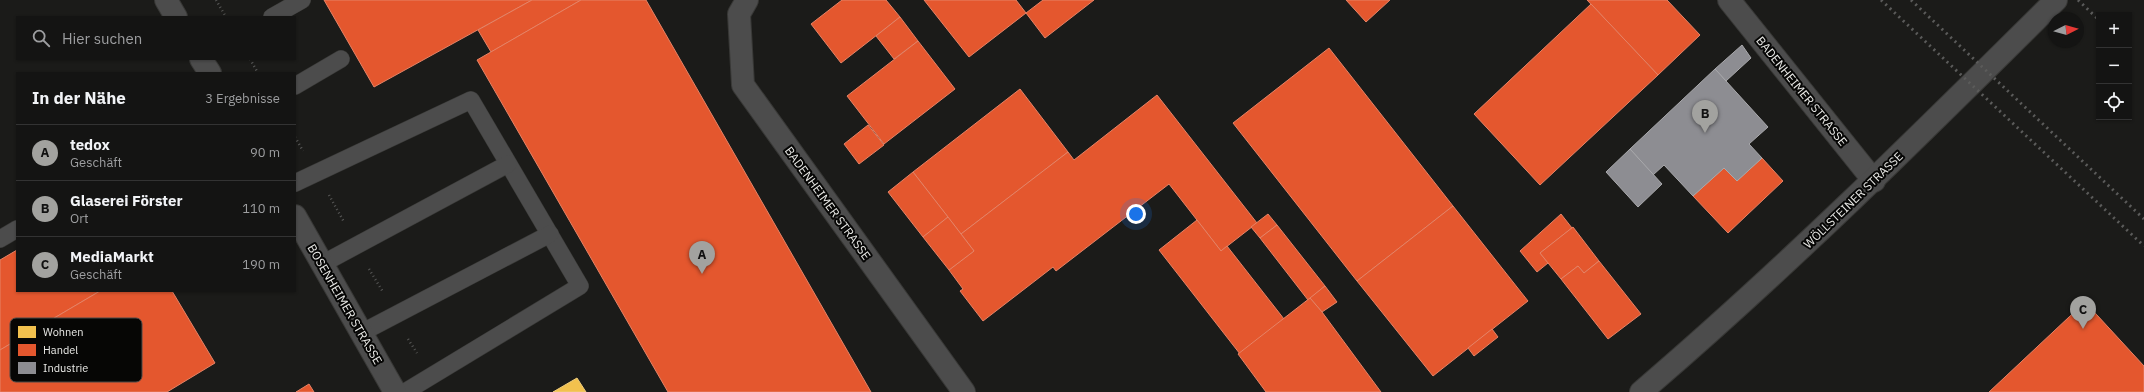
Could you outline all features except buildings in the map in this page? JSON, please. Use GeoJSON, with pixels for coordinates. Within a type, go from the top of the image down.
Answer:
{"type":"FeatureCollection","features":[{"type":"Feature","properties":{"kind":"street"},"geometry":{"type":"LineString","coordinates":[[166,0],[175,16]]}},
{"type":"Feature","properties":{"kind":"street","name":"BADENHEIMER STRASSE"},"geometry":{"type":"LineString","coordinates":[[1729,0],[1874,181]]}},
{"type":"Feature","properties":{"kind":"street","name":"WÖLLSTEINER STRASSE"},"geometry":{"type":"LineString","coordinates":[[1641,392],[1715,329],[1874,181],[2056,0]]}},
{"type":"Feature","properties":{"kind":"street","name":"BADENHEIMER STRASSE"},"geometry":{"type":"LineString","coordinates":[[738,5],[742,85],[964,392]]}},
{"type":"Feature","properties":{"kind":"street"},"geometry":{"type":"LineString","coordinates":[[202,60],[209,72]]}},
{"type":"Feature","properties":{"kind":"street","name":"BOSENHEIMER STRASSE"},"geometry":{"type":"LineString","coordinates":[[296,218],[395,392]]}},
{"type":"Feature","properties":{"kind":"lane"},"geometry":{"type":"LineString","coordinates":[[274,16],[302,0]]}},
{"type":"Feature","properties":{"kind":"lane"},"geometry":{"type":"LineString","coordinates":[[296,85],[341,59]]}},
{"type":"Feature","properties":{"kind":"lane"},"geometry":{"type":"LineString","coordinates":[[296,183],[471,100],[580,286],[405,392]]}},
{"type":"Feature","properties":{"kind":"lane"},"geometry":{"type":"LineString","coordinates":[[322,264],[508,164]]}},
{"type":"Feature","properties":{"kind":"lane"},"geometry":{"type":"LineString","coordinates":[[0,239],[16,230]]}},
{"type":"Feature","properties":{"kind":"lane"},"geometry":{"type":"LineString","coordinates":[[361,332],[550,234]]}},
{"type":"Feature","properties":{"kind":"path"},"geometry":{"type":"LineString","coordinates":[[216,0],[225,16]]}},
{"type":"Feature","properties":{"kind":"path"},"geometry":{"type":"LineString","coordinates":[[251,60],[257,72]]}},
{"type":"Feature","properties":{"kind":"railway"},"geometry":{"type":"LineString","coordinates":[[1881,0],[2144,246]]}},
{"type":"Feature","properties":{"kind":"railway"},"geometry":{"type":"LineString","coordinates":[[1911,0],[2144,219]]}},
{"type":"Feature","properties":{"kind":"railway"},"geometry":{"type":"LineString","coordinates":[[2078,0],[2096,17]]}},
{"type":"Feature","properties":{"kind":"place","name":"Glaserei Förster"},"geometry":{"type":"Point","coordinates":[1705,133]}},
{"type":"Feature","properties":{"kind":"place","name":"tedox"},"geometry":{"type":"Point","coordinates":[702,274]}},
{"type":"Feature","properties":{"kind":"place","name":"MediaMarkt"},"geometry":{"type":"Point","coordinates":[2083,329]}}]}
